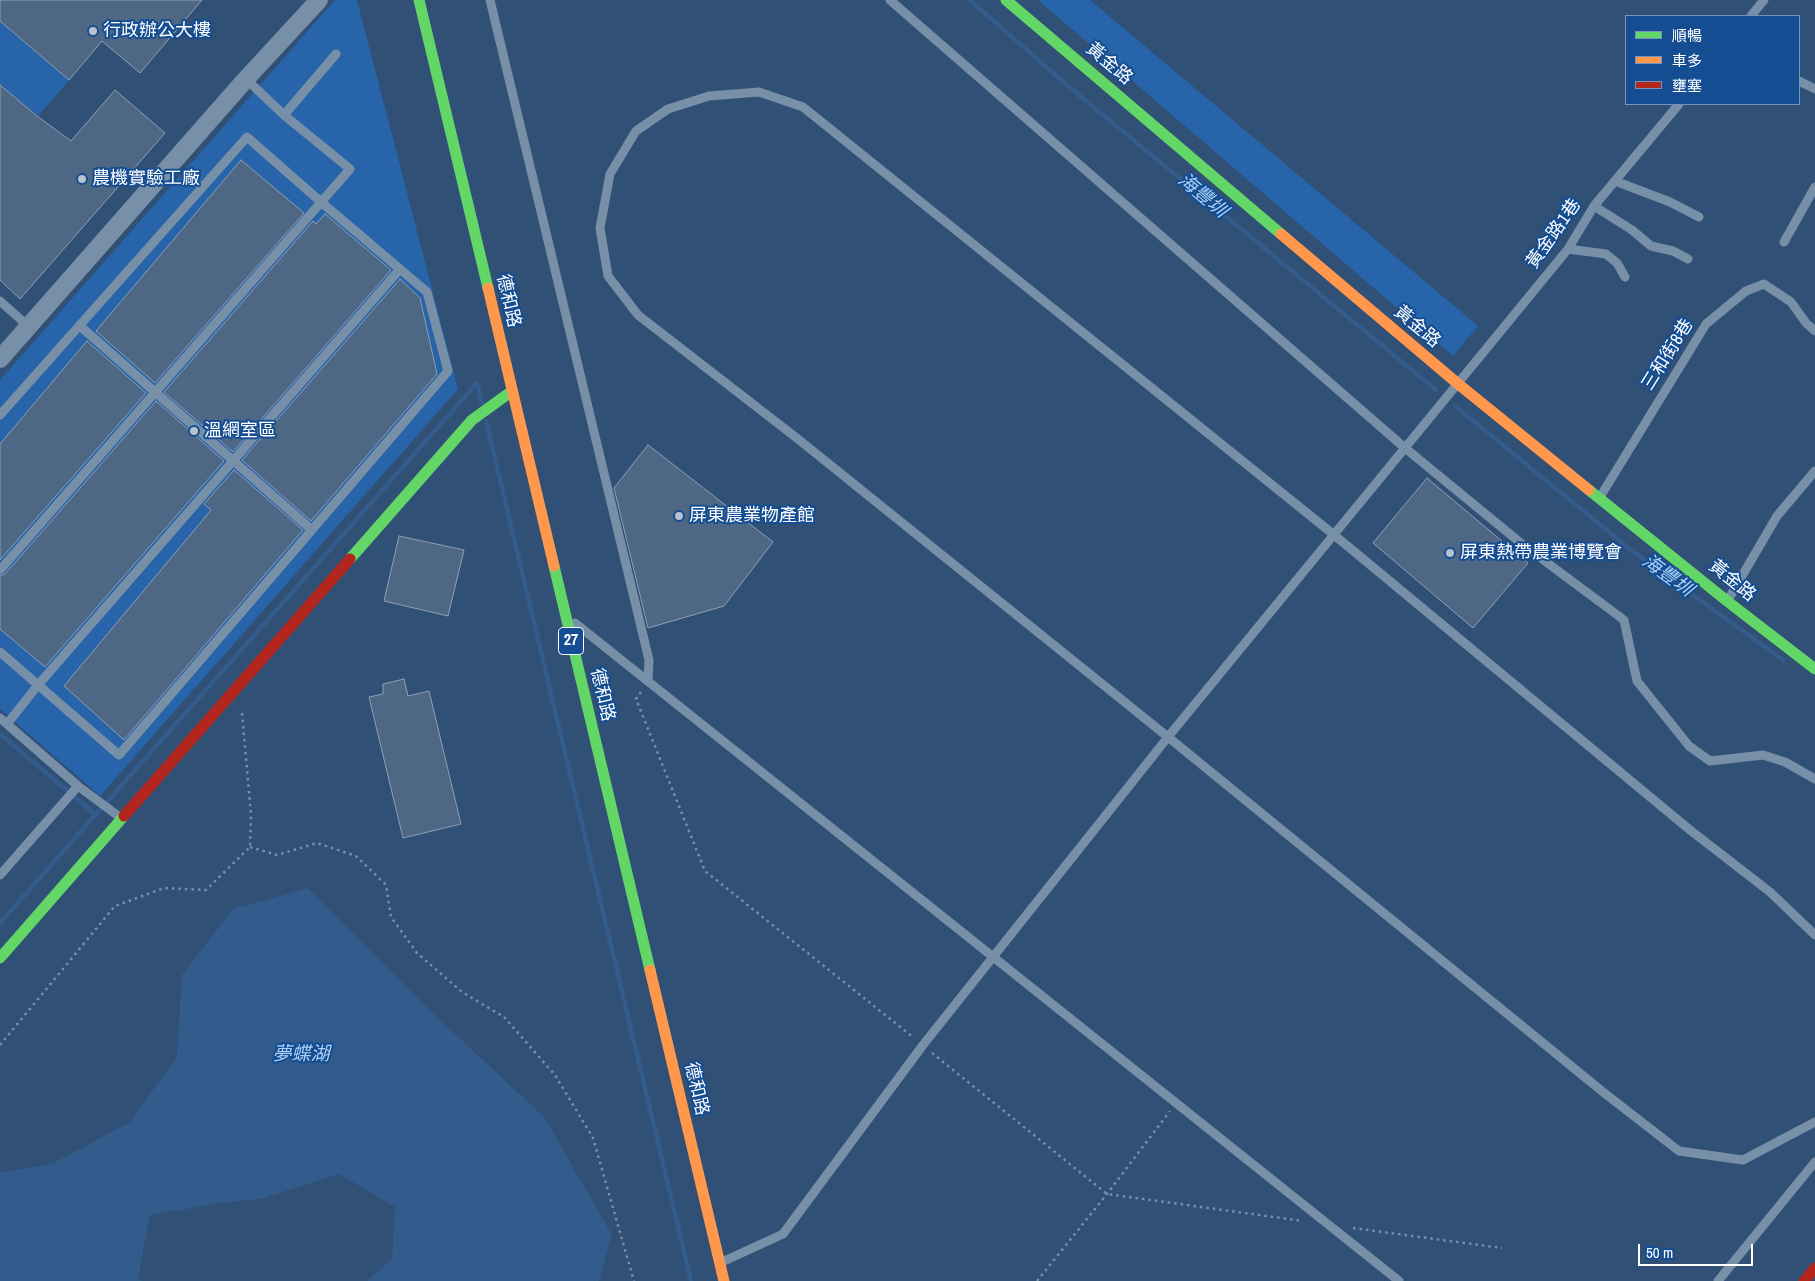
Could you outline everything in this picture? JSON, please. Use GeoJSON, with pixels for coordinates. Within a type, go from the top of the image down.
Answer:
{"type":"FeatureCollection","features":[{"type":"Feature","properties":{"kind":"street"},"geometry":{"type":"LineString","coordinates":[[0,359],[246,79],[319,0]]}},
{"type":"Feature","properties":{"kind":"street","name":"德和路"},"geometry":{"type":"LineString","coordinates":[[418,0],[724,1281]]}},
{"type":"Feature","properties":{"kind":"street","name":"黃金路"},"geometry":{"type":"LineString","coordinates":[[1006,0],[1457,383],[1727,601],[1815,669]]}},
{"type":"Feature","properties":{"kind":"street"},"geometry":{"type":"LineString","coordinates":[[0,958],[472,420],[512,391]]}},
{"type":"Feature","properties":{"kind":"street"},"geometry":{"type":"LineString","coordinates":[[1804,1281],[1815,1268]]}},
{"type":"Feature","properties":{"kind":"lane"},"geometry":{"type":"LineString","coordinates":[[490,0],[649,660],[648,680]]}},
{"type":"Feature","properties":{"kind":"lane"},"geometry":{"type":"LineString","coordinates":[[890,0],[1405,448],[1522,544],[1624,620],[1637,681],[1689,746],[1710,761],[1763,755],[1785,762],[1815,779]]}},
{"type":"Feature","properties":{"kind":"lane"},"geometry":{"type":"LineString","coordinates":[[1752,15],[1764,0]]}},
{"type":"Feature","properties":{"kind":"lane"},"geometry":{"type":"LineString","coordinates":[[284,115],[336,54]]}},
{"type":"Feature","properties":{"kind":"lane"},"geometry":{"type":"LineString","coordinates":[[0,570],[350,170],[284,115],[246,79]]}},
{"type":"Feature","properties":{"kind":"lane"},"geometry":{"type":"LineString","coordinates":[[1800,82],[1815,89]]}},
{"type":"Feature","properties":{"kind":"lane"},"geometry":{"type":"LineString","coordinates":[[1815,935],[1770,892],[1682,824],[1333,534],[803,107],[759,92],[709,96],[668,109],[636,131],[610,174],[600,228],[608,276],[638,315],[806,446],[1168,737],[1603,1092],[1679,1151],[1743,1160],[1815,1122]]}},
{"type":"Feature","properties":{"kind":"lane","name":"黃金路1巷"},"geometry":{"type":"LineString","coordinates":[[720,1263],[783,1234],[923,1045],[1168,737],[1568,249],[1594,206],[1678,105]]}},
{"type":"Feature","properties":{"kind":"lane"},"geometry":{"type":"LineString","coordinates":[[0,415],[247,137],[427,292],[448,371],[119,756],[0,652]]}},
{"type":"Feature","properties":{"kind":"lane"},"geometry":{"type":"LineString","coordinates":[[1615,180],[1670,202],[1699,217]]}},
{"type":"Feature","properties":{"kind":"lane"},"geometry":{"type":"LineString","coordinates":[[1784,242],[1815,187]]}},
{"type":"Feature","properties":{"kind":"lane"},"geometry":{"type":"LineString","coordinates":[[1594,206],[1632,230],[1650,246],[1673,251],[1688,259]]}},
{"type":"Feature","properties":{"kind":"lane"},"geometry":{"type":"LineString","coordinates":[[1568,249],[1606,254],[1617,262],[1625,277]]}},
{"type":"Feature","properties":{"kind":"lane"},"geometry":{"type":"LineString","coordinates":[[122,819],[78,786],[4,721],[38,685],[400,269]]}},
{"type":"Feature","properties":{"kind":"lane","name":"三和街8巷"},"geometry":{"type":"LineString","coordinates":[[1599,498],[1706,324],[1746,291],[1764,284],[1791,302],[1806,323],[1815,331]]}},
{"type":"Feature","properties":{"kind":"lane"},"geometry":{"type":"LineString","coordinates":[[0,301],[28,326]]}},
{"type":"Feature","properties":{"kind":"lane"},"geometry":{"type":"LineString","coordinates":[[80,326],[312,530]]}},
{"type":"Feature","properties":{"kind":"lane"},"geometry":{"type":"LineString","coordinates":[[1727,601],[1777,516],[1815,471]]}},
{"type":"Feature","properties":{"kind":"lane"},"geometry":{"type":"LineString","coordinates":[[565,615],[1399,1281]]}},
{"type":"Feature","properties":{"kind":"lane"},"geometry":{"type":"LineString","coordinates":[[0,875],[78,786]]}},
{"type":"Feature","properties":{"kind":"lane"},"geometry":{"type":"LineString","coordinates":[[1718,1281],[1815,1162]]}},
{"type":"Feature","properties":{"kind":"path"},"geometry":{"type":"LineString","coordinates":[[648,680],[636,699],[705,871],[1107,1194],[1502,1248]]}},
{"type":"Feature","properties":{"kind":"path"},"geometry":{"type":"LineString","coordinates":[[0,1045],[115,906],[164,888],[206,890],[250,847],[251,815],[239,686]]}},
{"type":"Feature","properties":{"kind":"path"},"geometry":{"type":"LineString","coordinates":[[250,847],[277,855],[317,843],[356,856],[386,885],[391,917],[417,953],[462,992],[504,1018],[556,1075],[593,1138],[634,1281]]}},
{"type":"Feature","properties":{"kind":"path"},"geometry":{"type":"LineString","coordinates":[[1037,1281],[1107,1194],[1176,1102]]}},
{"type":"Feature","properties":{"kind":"shaded area"},"geometry":{"type":"Polygon","coordinates":[[[335,0],[357,0],[458,389],[100,796],[0,709],[0,380],[335,0]]]}},
{"type":"Feature","properties":{"kind":"shaded area"},"geometry":{"type":"Polygon","coordinates":[[[1038,0],[1090,0],[1478,326],[1453,356],[1038,0]]]}},
{"type":"Feature","properties":{"kind":"shaded area"},"geometry":{"type":"Polygon","coordinates":[[[0,21],[69,80],[38,116],[0,85],[0,21]]]}},
{"type":"Feature","properties":{"kind":"water","name":"夢蝶湖"},"geometry":{"type":"Polygon","coordinates":[[[308,888],[441,1021],[544,1117],[612,1235],[599,1281],[367,1281],[392,1259],[395,1207],[339,1174],[260,1199],[234,1201],[150,1215],[138,1278],[142,1281],[0,1281],[0,1173],[54,1163],[130,1122],[177,1057],[182,975],[233,909],[308,888]]]}},
{"type":"Feature","properties":{"kind":"building","name":"行政辦公大樓"},"geometry":{"type":"Polygon","coordinates":[[[0,0],[202,0],[140,73],[102,41],[69,80],[0,21],[0,0]]]}},
{"type":"Feature","properties":{"kind":"building","name":"農機實驗工廠"},"geometry":{"type":"Polygon","coordinates":[[[0,85],[71,141],[115,90],[165,133],[20,299],[0,280],[0,85]]]}},
{"type":"Feature","properties":{"kind":"building"},"geometry":{"type":"Polygon","coordinates":[[[241,160],[304,213],[155,383],[96,331],[241,160]]]}},
{"type":"Feature","properties":{"kind":"building"},"geometry":{"type":"Polygon","coordinates":[[[325,214],[391,270],[233,452],[164,392],[313,221],[316,224],[325,214]]]}},
{"type":"Feature","properties":{"kind":"building"},"geometry":{"type":"Polygon","coordinates":[[[400,279],[420,298],[437,374],[311,521],[242,460],[400,279]]]}},
{"type":"Feature","properties":{"kind":"building"},"geometry":{"type":"Polygon","coordinates":[[[87,341],[146,393],[0,560],[0,444],[87,341]]]}},
{"type":"Feature","properties":{"kind":"building"},"geometry":{"type":"Polygon","coordinates":[[[156,401],[224,461],[45,667],[0,629],[0,576],[5,574],[156,401]]]}},
{"type":"Feature","properties":{"kind":"building","name":"屏東農業物產館"},"geometry":{"type":"Polygon","coordinates":[[[648,445],[773,542],[724,606],[648,628],[614,488],[648,445]]]}},
{"type":"Feature","properties":{"kind":"building"},"geometry":{"type":"Polygon","coordinates":[[[234,470],[303,530],[124,740],[64,686],[211,510],[204,504],[234,470]]]}},
{"type":"Feature","properties":{"kind":"building","name":"屏東熱帶農業博覽會"},"geometry":{"type":"Polygon","coordinates":[[[1427,478],[1528,563],[1473,628],[1373,543],[1427,478]]]}},
{"type":"Feature","properties":{"kind":"building"},"geometry":{"type":"Polygon","coordinates":[[[399,536],[464,550],[448,616],[384,601],[399,536]]]}},
{"type":"Feature","properties":{"kind":"building"},"geometry":{"type":"Polygon","coordinates":[[[404,679],[408,696],[429,691],[461,824],[403,838],[369,697],[383,694],[383,684],[404,679]]]}},
{"type":"Feature","properties":{"kind":"waterway","name":"海豐圳"},"geometry":{"type":"LineString","coordinates":[[970,0],[1068,86],[1436,390]]}},
{"type":"Feature","properties":{"kind":"waterway"},"geometry":{"type":"LineString","coordinates":[[477,383],[482,403]]}},
{"type":"Feature","properties":{"kind":"waterway"},"geometry":{"type":"LineString","coordinates":[[0,923],[477,383]]}},
{"type":"Feature","properties":{"kind":"waterway","name":"海豐圳"},"geometry":{"type":"LineString","coordinates":[[1455,406],[1631,550],[1783,660]]}},
{"type":"Feature","properties":{"kind":"waterway"},"geometry":{"type":"LineString","coordinates":[[486,421],[691,1281]]}},
{"type":"Feature","properties":{"kind":"waterway"},"geometry":{"type":"LineString","coordinates":[[0,734],[95,814]]}},
{"type":"Feature","properties":{"kind":"traffic: fast"},"geometry":{"type":"LineString","coordinates":[[419,0],[488,288]]}},
{"type":"Feature","properties":{"kind":"traffic: fast"},"geometry":{"type":"LineString","coordinates":[[1006,0],[1281,234]]}},
{"type":"Feature","properties":{"kind":"traffic: fast"},"geometry":{"type":"LineString","coordinates":[[350,559],[472,420],[512,391]]}},
{"type":"Feature","properties":{"kind":"traffic: fast"},"geometry":{"type":"LineString","coordinates":[[1589,490],[1815,669]]}},
{"type":"Feature","properties":{"kind":"traffic: fast"},"geometry":{"type":"LineString","coordinates":[[554,566],[650,970]]}},
{"type":"Feature","properties":{"kind":"traffic: fast"},"geometry":{"type":"LineString","coordinates":[[0,958],[124,816]]}},
{"type":"Feature","properties":{"kind":"traffic: slow"},"geometry":{"type":"LineString","coordinates":[[1281,234],[1457,383],[1589,490]]}},
{"type":"Feature","properties":{"kind":"traffic: slow"},"geometry":{"type":"LineString","coordinates":[[488,288],[554,566]]}},
{"type":"Feature","properties":{"kind":"traffic: slow"},"geometry":{"type":"LineString","coordinates":[[650,970],[724,1281]]}},
{"type":"Feature","properties":{"kind":"traffic: jam"},"geometry":{"type":"LineString","coordinates":[[124,816],[350,559]]}},
{"type":"Feature","properties":{"kind":"traffic: jam"},"geometry":{"type":"LineString","coordinates":[[1804,1281],[1815,1268]]}},
{"type":"Feature","properties":{"kind":"place","name":"行政辦公大樓"},"geometry":{"type":"Point","coordinates":[93,31]}},
{"type":"Feature","properties":{"kind":"place","name":"農機實驗工廠"},"geometry":{"type":"Point","coordinates":[82,179]}},
{"type":"Feature","properties":{"kind":"place","name":"溫網室區"},"geometry":{"type":"Point","coordinates":[194,431]}},
{"type":"Feature","properties":{"kind":"place","name":"屏東農業物產館"},"geometry":{"type":"Point","coordinates":[679,516]}},
{"type":"Feature","properties":{"kind":"place","name":"屏東熱帶農業博覽會"},"geometry":{"type":"Point","coordinates":[1450,553]}}]}
